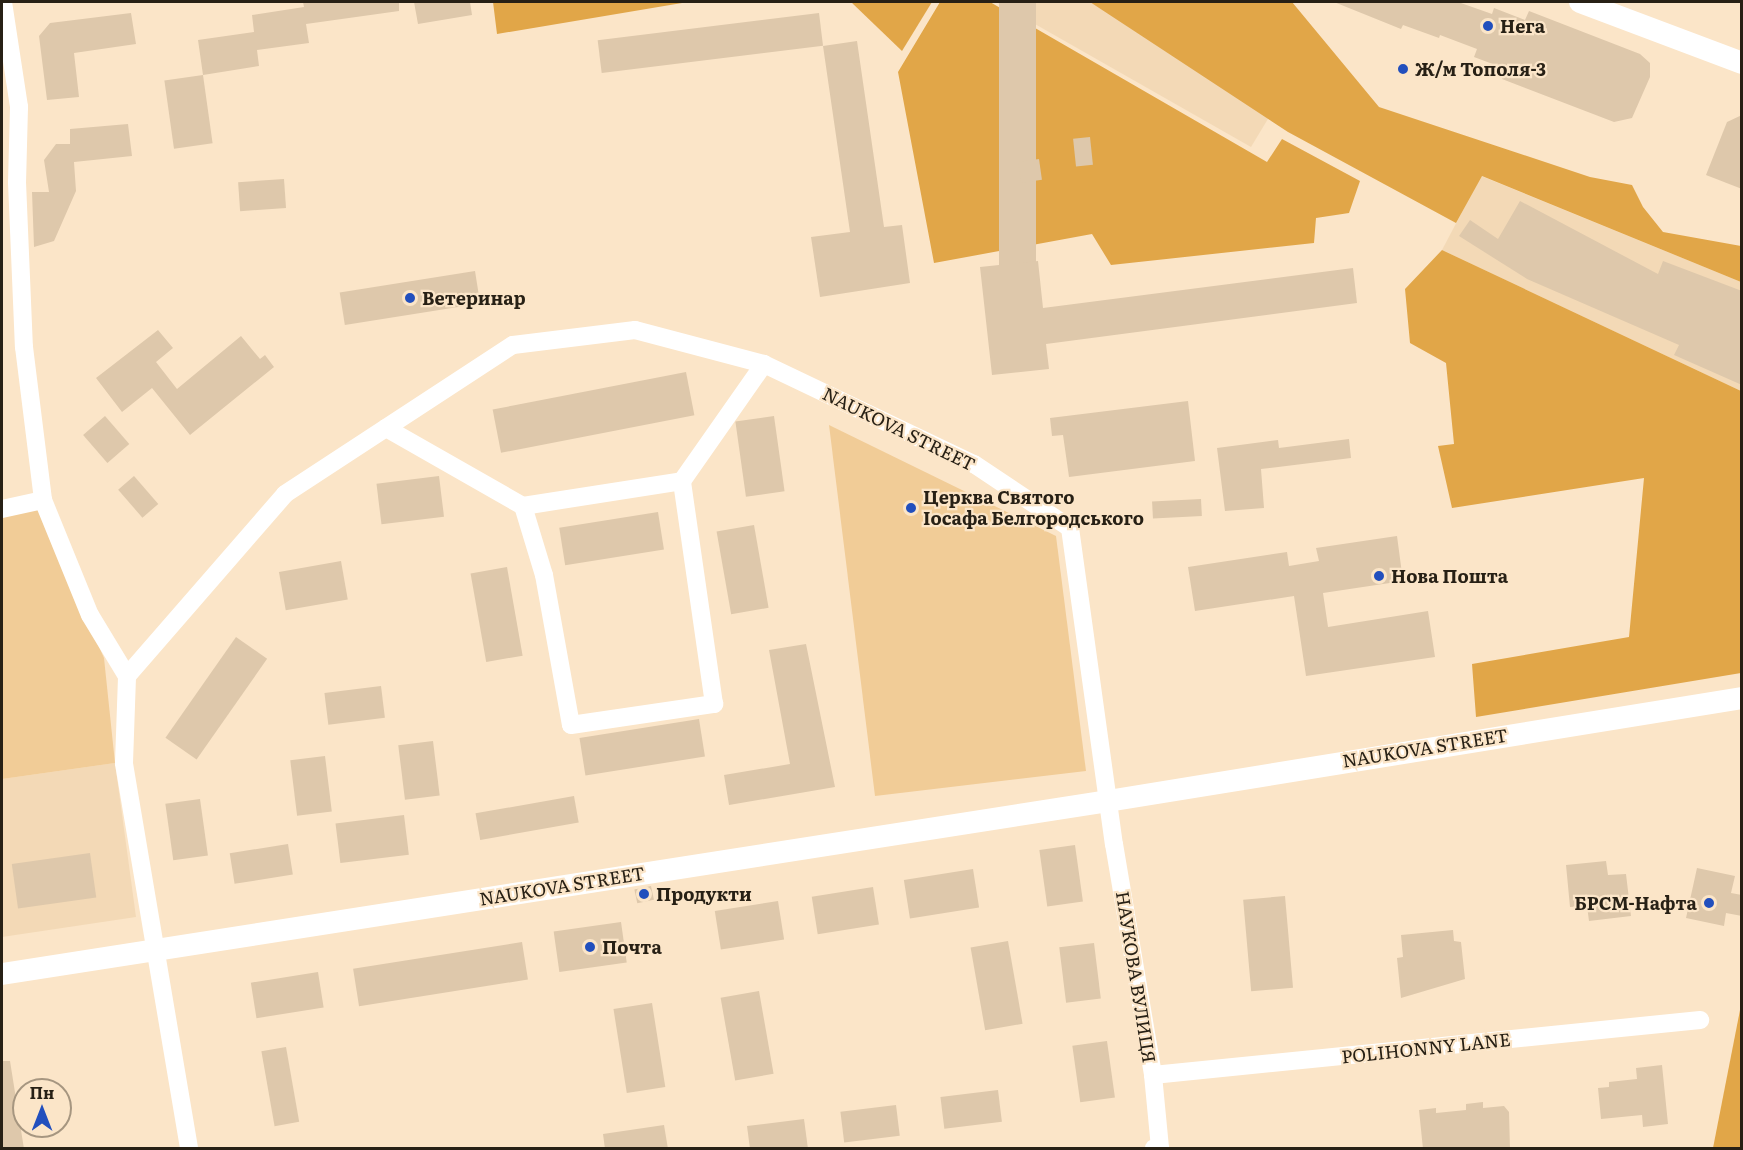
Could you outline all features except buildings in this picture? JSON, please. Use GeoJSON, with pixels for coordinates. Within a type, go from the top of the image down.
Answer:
{"type":"FeatureCollection","features":[{"type":"Feature","properties":{"kind":"street"},"geometry":{"type":"LineString","coordinates":[[3,2],[19,107],[9,184],[28,400],[43,500],[90,615],[127,676],[124,763],[158,949],[189,1149]]}},
{"type":"Feature","properties":{"kind":"street"},"geometry":{"type":"LineString","coordinates":[[1580,2],[1742,63]]}},
{"type":"Feature","properties":{"kind":"street","name":"NAUKOVA STREET"},"geometry":{"type":"LineString","coordinates":[[127,676],[285,494],[513,345],[635,330],[764,364],[974,464],[1070,528],[1108,801]]}},
{"type":"Feature","properties":{"kind":"street"},"geometry":{"type":"LineString","coordinates":[[523,506],[544,575],[571,725],[714,704],[682,481],[764,364]]}},
{"type":"Feature","properties":{"kind":"street"},"geometry":{"type":"LineString","coordinates":[[386,428],[523,506],[682,481]]}},
{"type":"Feature","properties":{"kind":"street"},"geometry":{"type":"LineString","coordinates":[[2,509],[43,500]]}},
{"type":"Feature","properties":{"kind":"street","name":"NAUKOVA STREET"},"geometry":{"type":"LineString","coordinates":[[2,974],[1108,801],[1742,698]]}},
{"type":"Feature","properties":{"kind":"street","name":"НАУКОВА ВУЛИЦЯ"},"geometry":{"type":"LineString","coordinates":[[1108,801],[1153,1075],[1158,1148]]}},
{"type":"Feature","properties":{"kind":"street","name":"POLIHONNY LANE"},"geometry":{"type":"LineString","coordinates":[[1153,1075],[1700,1020]]}},
{"type":"Feature","properties":{"kind":"shaded area"},"geometry":{"type":"Polygon","coordinates":[[[493,2],[688,2],[497,34],[493,2]]]}},
{"type":"Feature","properties":{"kind":"shaded area"},"geometry":{"type":"Polygon","coordinates":[[[851,2],[932,2],[902,51],[851,2]]]}},
{"type":"Feature","properties":{"kind":"shaded area"},"geometry":{"type":"Polygon","coordinates":[[[940,2],[990,2],[1267,162],[1282,139],[1360,181],[1349,213],[1316,218],[1314,243],[1111,265],[1092,234],[934,263],[898,72],[940,2]]]}},
{"type":"Feature","properties":{"kind":"shaded area"},"geometry":{"type":"Polygon","coordinates":[[[996,2],[1106,2],[1280,99],[1251,147],[996,2]]]}},
{"type":"Feature","properties":{"kind":"shaded area"},"geometry":{"type":"Polygon","coordinates":[[[1090,2],[1292,2],[1379,107],[1590,177],[1632,185],[1643,207],[1663,232],[1741,246],[1741,282],[1482,176],[1456,223],[1288,132],[1090,2]]]}},
{"type":"Feature","properties":{"kind":"shaded area"},"geometry":{"type":"Polygon","coordinates":[[[1481,176],[1741,282],[1741,391],[1442,250],[1481,176]]]}},
{"type":"Feature","properties":{"kind":"shaded area"},"geometry":{"type":"Polygon","coordinates":[[[1442,250],[1741,391],[1741,673],[1476,717],[1472,664],[1629,637],[1644,478],[1452,508],[1438,446],[1454,444],[1446,363],[1410,343],[1405,289],[1442,250]]]}},
{"type":"Feature","properties":{"kind":"shaded area"},"geometry":{"type":"Polygon","coordinates":[[[829,425],[1056,536],[1086,771],[875,796],[829,425]]]}},
{"type":"Feature","properties":{"kind":"shaded area"},"geometry":{"type":"Polygon","coordinates":[[[37,508],[104,658],[115,763],[2,779],[2,517],[37,508]]]}},
{"type":"Feature","properties":{"kind":"shaded area"},"geometry":{"type":"Polygon","coordinates":[[[115,763],[136,917],[2,937],[2,779],[115,763]]]}},
{"type":"Feature","properties":{"kind":"shaded area"},"geometry":{"type":"Polygon","coordinates":[[[1741,1005],[1741,1148],[1713,1148],[1741,1005]]]}},
{"type":"Feature","properties":{"kind":"place","name":"Нега"},"geometry":{"type":"Point","coordinates":[1488,26]}},
{"type":"Feature","properties":{"kind":"place","name":"Ж/м Тополя-3"},"geometry":{"type":"Point","coordinates":[1403,69]}},
{"type":"Feature","properties":{"kind":"place","name":"Ветеринар"},"geometry":{"type":"Point","coordinates":[410,298]}},
{"type":"Feature","properties":{"kind":"place","name":"Церква Святого Іосафа Белгородського"},"geometry":{"type":"Point","coordinates":[911,508]}},
{"type":"Feature","properties":{"kind":"place","name":"Нова Пошта"},"geometry":{"type":"Point","coordinates":[1379,576]}},
{"type":"Feature","properties":{"kind":"place","name":"Продукти"},"geometry":{"type":"Point","coordinates":[644,894]}},
{"type":"Feature","properties":{"kind":"place","name":"БРСМ-Нафта"},"geometry":{"type":"Point","coordinates":[1709,903]}},
{"type":"Feature","properties":{"kind":"place","name":"Почта"},"geometry":{"type":"Point","coordinates":[590,947]}}]}
